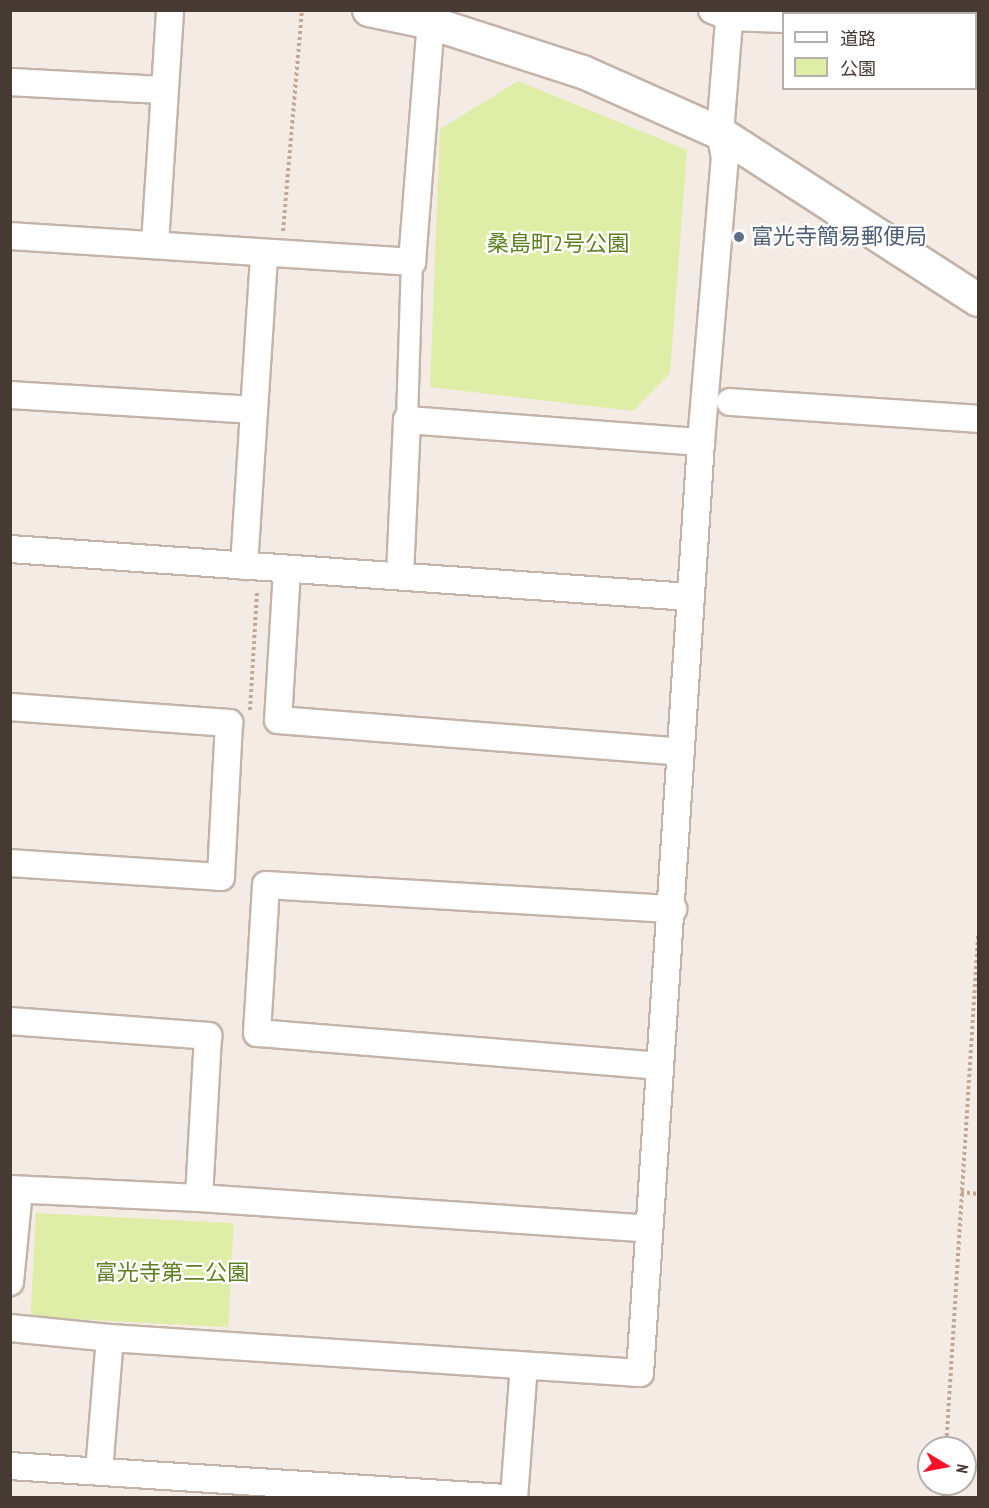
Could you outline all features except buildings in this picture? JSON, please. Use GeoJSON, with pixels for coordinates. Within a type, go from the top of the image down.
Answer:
{"type":"FeatureCollection","features":[{"type":"Feature","properties":{"kind":"street"},"geometry":{"type":"LineString","coordinates":[[155,244],[170,10]]}},
{"type":"Feature","properties":{"kind":"street"},"geometry":{"type":"LineString","coordinates":[[369,10],[431,24],[583,72],[720,133],[978,300]]}},
{"type":"Feature","properties":{"kind":"street"},"geometry":{"type":"LineString","coordinates":[[10,1328],[110,1338],[640,1373],[648,1229],[673,909],[690,597],[725,158],[720,133],[724,13],[782,19]]}},
{"type":"Feature","properties":{"kind":"street"},"geometry":{"type":"LineString","coordinates":[[400,575],[412,262],[431,24]]}},
{"type":"Feature","properties":{"kind":"street"},"geometry":{"type":"LineString","coordinates":[[10,82],[164,90]]}},
{"type":"Feature","properties":{"kind":"street"},"geometry":{"type":"LineString","coordinates":[[10,236],[155,244],[272,255],[412,262]]}},
{"type":"Feature","properties":{"kind":"street"},"geometry":{"type":"LineString","coordinates":[[244,566],[254,410],[272,255]]}},
{"type":"Feature","properties":{"kind":"street"},"geometry":{"type":"LineString","coordinates":[[10,395],[254,410]]}},
{"type":"Feature","properties":{"kind":"street"},"geometry":{"type":"LineString","coordinates":[[730,402],[978,419]]}},
{"type":"Feature","properties":{"kind":"street"},"geometry":{"type":"LineString","coordinates":[[407,420],[701,442]]}},
{"type":"Feature","properties":{"kind":"street"},"geometry":{"type":"LineString","coordinates":[[10,549],[690,597]]}},
{"type":"Feature","properties":{"kind":"street"},"geometry":{"type":"LineString","coordinates":[[286,570],[278,720],[681,752]]}},
{"type":"Feature","properties":{"kind":"street"},"geometry":{"type":"LineString","coordinates":[[10,707],[229,723],[221,877],[10,863]]}},
{"type":"Feature","properties":{"kind":"street"},"geometry":{"type":"LineString","coordinates":[[660,1066],[257,1033],[266,885],[673,909]]}},
{"type":"Feature","properties":{"kind":"street"},"geometry":{"type":"LineString","coordinates":[[10,1021],[208,1036],[199,1197]]}},
{"type":"Feature","properties":{"kind":"street"},"geometry":{"type":"LineString","coordinates":[[10,1282],[15,1190],[199,1197],[648,1229]]}},
{"type":"Feature","properties":{"kind":"street"},"geometry":{"type":"LineString","coordinates":[[99,1471],[110,1338]]}},
{"type":"Feature","properties":{"kind":"street"},"geometry":{"type":"LineString","coordinates":[[514,1497],[524,1366]]}},
{"type":"Feature","properties":{"kind":"street"},"geometry":{"type":"LineString","coordinates":[[10,1466],[506,1497]]}},
{"type":"Feature","properties":{"kind":"path"},"geometry":{"type":"LineString","coordinates":[[272,255],[302,10]]}},
{"type":"Feature","properties":{"kind":"path"},"geometry":{"type":"LineString","coordinates":[[947,1436],[978,936]]}},
{"type":"Feature","properties":{"kind":"path"},"geometry":{"type":"LineString","coordinates":[[961,1192],[978,1194]]}},
{"type":"Feature","properties":{"kind":"green space","name":"桑島町2号公園"},"geometry":{"type":"Polygon","coordinates":[[[518,81],[687,150],[670,373],[633,411],[430,387],[440,129],[518,81]]]}},
{"type":"Feature","properties":{"kind":"green space","name":"富光寺第二公園"},"geometry":{"type":"Polygon","coordinates":[[[36,1213],[234,1223],[228,1327],[31,1317],[36,1213]]]}},
{"type":"Feature","properties":{"kind":"place","name":"富光寺簡易郵便局"},"geometry":{"type":"Point","coordinates":[739,237]}}]}
